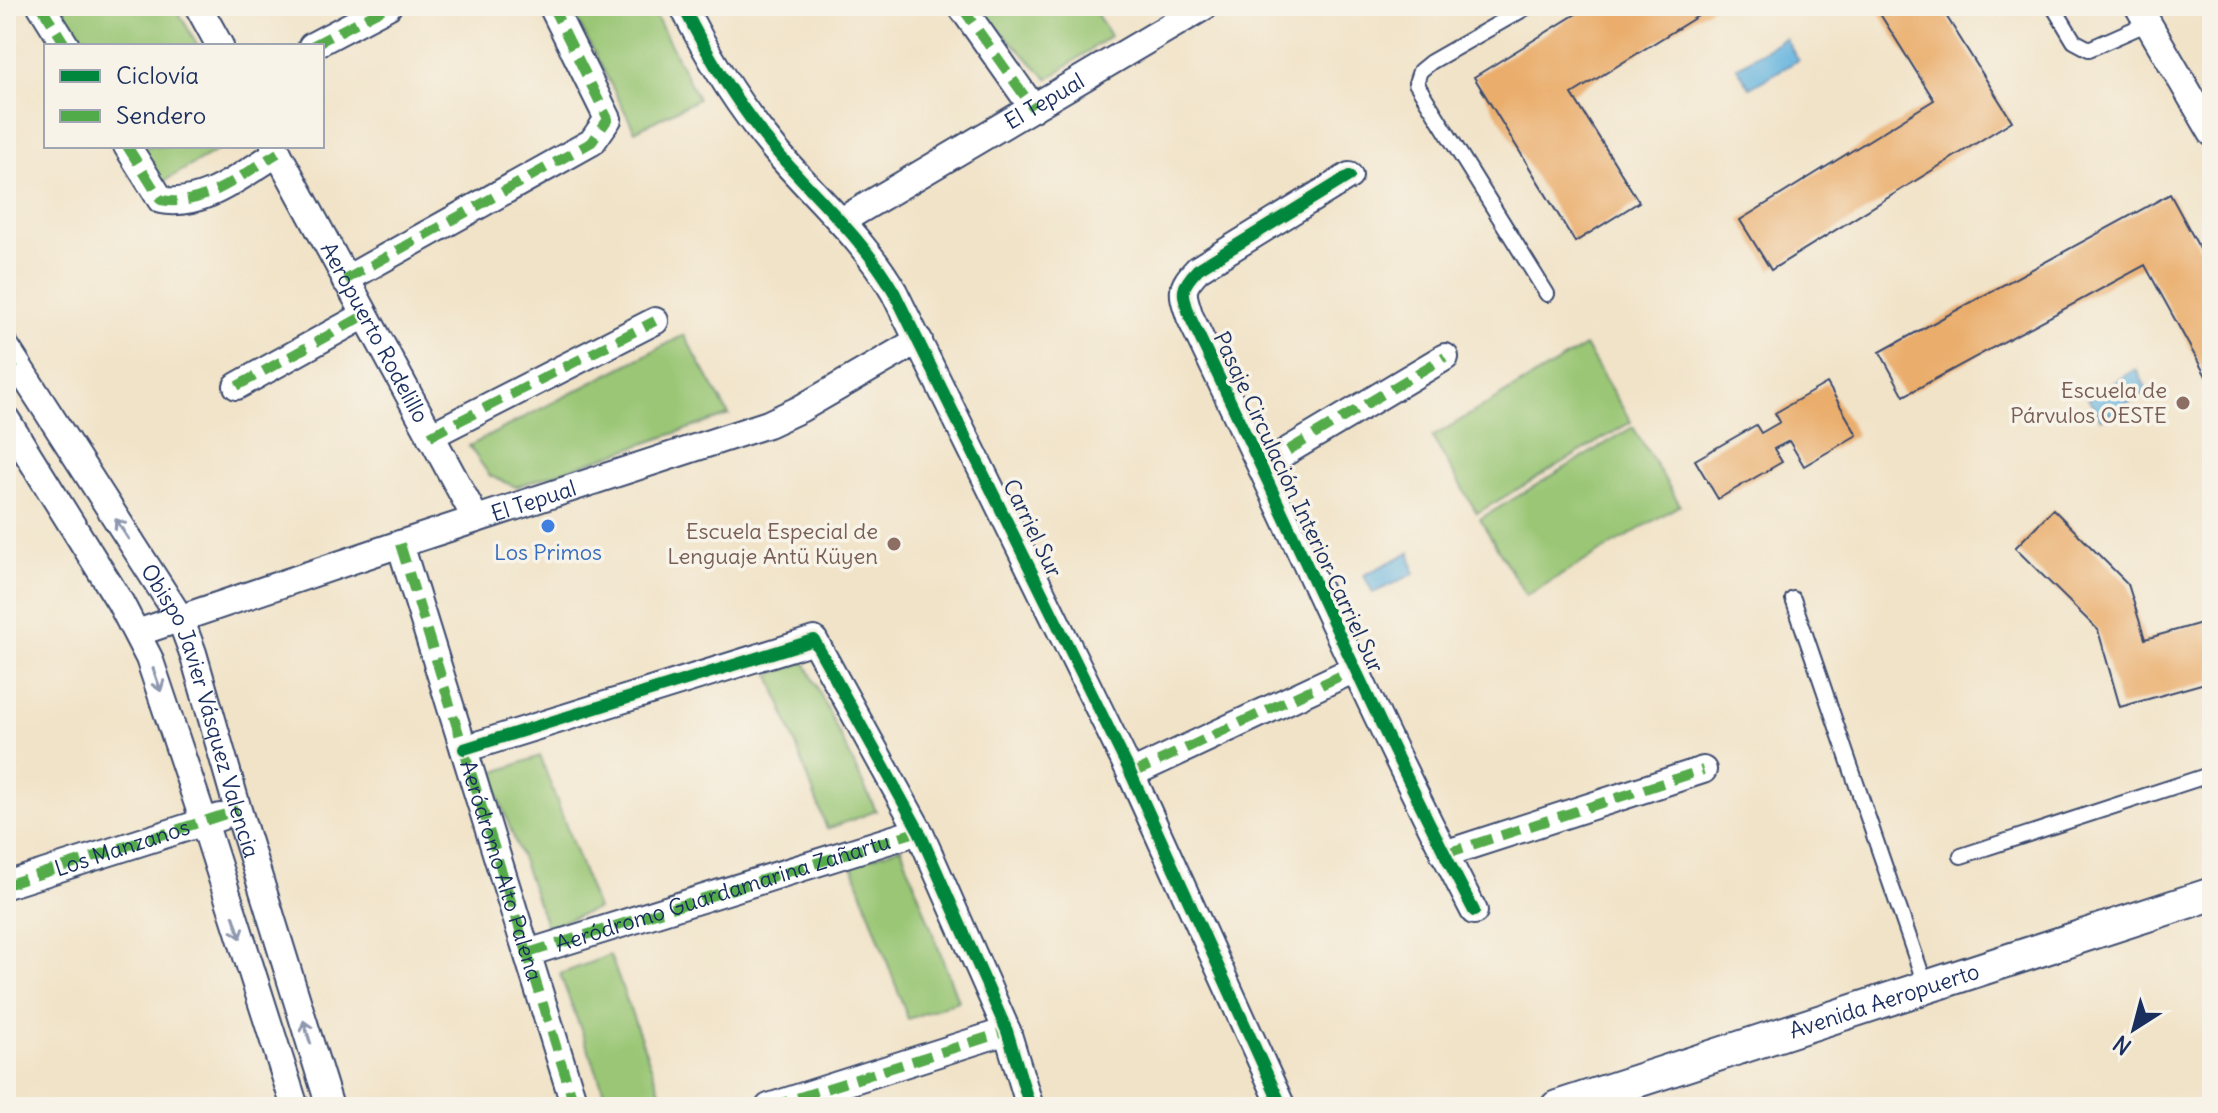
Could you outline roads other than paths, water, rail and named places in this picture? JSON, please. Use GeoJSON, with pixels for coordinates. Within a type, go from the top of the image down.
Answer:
{"type":"FeatureCollection","features":[{"type":"Feature","properties":{"kind":"street"},"geometry":{"type":"LineString","coordinates":[[41,6],[65,44]]}},
{"type":"Feature","properties":{"kind":"street"},"geometry":{"type":"LineString","coordinates":[[198,6],[219,44]]}},
{"type":"Feature","properties":{"kind":"street"},"geometry":{"type":"LineString","coordinates":[[316,44],[388,6]]}},
{"type":"Feature","properties":{"kind":"street"},"geometry":{"type":"LineString","coordinates":[[345,280],[592,142],[608,119],[552,6]]}},
{"type":"Feature","properties":{"kind":"street","name":"Carriel Sur"},"geometry":{"type":"LineString","coordinates":[[683,6],[715,65],[775,149],[883,272],[1131,774],[1282,1107]]}},
{"type":"Feature","properties":{"kind":"street"},"geometry":{"type":"LineString","coordinates":[[961,6],[1033,108]]}},
{"type":"Feature","properties":{"kind":"street","name":"El Tepual"},"geometry":{"type":"LineString","coordinates":[[841,221],[1205,6]]}},
{"type":"Feature","properties":{"kind":"street"},"geometry":{"type":"LineString","coordinates":[[2143,15],[2212,133]]}},
{"type":"Feature","properties":{"kind":"street"},"geometry":{"type":"LineString","coordinates":[[128,148],[161,200],[177,203],[205,196],[276,149]]}},
{"type":"Feature","properties":{"kind":"street","name":"Aeropuerto Rodelillo"},"geometry":{"type":"LineString","coordinates":[[276,149],[476,519]]}},
{"type":"Feature","properties":{"kind":"street","name":"Pasaje Circulación Interior Carriel Sur"},"geometry":{"type":"LineString","coordinates":[[1349,176],[1198,269],[1184,283],[1184,298],[1190,317],[1355,669],[1474,911]]}},
{"type":"Feature","properties":{"kind":"street"},"geometry":{"type":"LineString","coordinates":[[237,386],[365,315]]}},
{"type":"Feature","properties":{"kind":"street"},"geometry":{"type":"LineString","coordinates":[[430,436],[655,321]]}},
{"type":"Feature","properties":{"kind":"street","name":"El Tepual"},"geometry":{"type":"LineString","coordinates":[[137,633],[768,424],[800,409],[919,340]]}},
{"type":"Feature","properties":{"kind":"street"},"geometry":{"type":"LineString","coordinates":[[1262,466],[1445,357]]}},
{"type":"Feature","properties":{"kind":"street","name":"Obispo Javier Vásquez Valencia"},"geometry":{"type":"LineString","coordinates":[[9,360],[180,618],[330,1107]]}},
{"type":"Feature","properties":{"kind":"street","name":"Obispo Javier Vásquez Valencia"},"geometry":{"type":"LineString","coordinates":[[6,419],[120,602],[153,667],[295,1107]]}},
{"type":"Feature","properties":{"kind":"street","name":"Aeródromo Alto Palena"},"geometry":{"type":"LineString","coordinates":[[400,544],[575,1107]]}},
{"type":"Feature","properties":{"kind":"street"},"geometry":{"type":"LineString","coordinates":[[464,749],[814,640],[919,831],[1007,1031],[1030,1107]]}},
{"type":"Feature","properties":{"kind":"street"},"geometry":{"type":"LineString","coordinates":[[1131,774],[1355,669]]}},
{"type":"Feature","properties":{"kind":"street"},"geometry":{"type":"LineString","coordinates":[[1444,854],[1703,770]]}},
{"type":"Feature","properties":{"kind":"street","name":"Los Manzanos"},"geometry":{"type":"LineString","coordinates":[[6,885],[238,810]]}},
{"type":"Feature","properties":{"kind":"street","name":"Aeródromo Guardamarina Zañartu"},"geometry":{"type":"LineString","coordinates":[[528,953],[919,831]]}},
{"type":"Feature","properties":{"kind":"street","name":"Avenida Aeropuerto"},"geometry":{"type":"LineString","coordinates":[[1557,1107],[2212,894]]}},
{"type":"Feature","properties":{"kind":"street"},"geometry":{"type":"LineString","coordinates":[[769,1107],[1007,1031]]}},
{"type":"Feature","properties":{"kind":"lane"},"geometry":{"type":"LineString","coordinates":[[1529,6],[1431,62],[1420,71],[1416,83],[1547,294]]}},
{"type":"Feature","properties":{"kind":"lane"},"geometry":{"type":"LineString","coordinates":[[2053,6],[2074,41],[2089,49],[2143,15]]}},
{"type":"Feature","properties":{"kind":"lane"},"geometry":{"type":"LineString","coordinates":[[1793,599],[1926,987]]}},
{"type":"Feature","properties":{"kind":"lane"},"geometry":{"type":"LineString","coordinates":[[1961,856],[2212,774]]}},
{"type":"Feature","properties":{"kind":"water"},"geometry":{"type":"Polygon","coordinates":[[[1785,38],[1798,60],[1750,88],[1737,67],[1785,38]]]}},
{"type":"Feature","properties":{"kind":"water"},"geometry":{"type":"Polygon","coordinates":[[[2136,369],[2148,391],[2101,419],[2088,398],[2136,369]]]}},
{"type":"Feature","properties":{"kind":"water"},"geometry":{"type":"Polygon","coordinates":[[[1410,552],[1414,574],[1373,593],[1364,575],[1410,552]]]}},
{"type":"Feature","properties":{"kind":"place","name":"Escuela de Párvulos OESTE"},"geometry":{"type":"Point","coordinates":[2183,403]}},
{"type":"Feature","properties":{"kind":"place","name":"Los Primos"},"geometry":{"type":"Point","coordinates":[548,526]}},
{"type":"Feature","properties":{"kind":"place","name":"Escuela Especial de Lenguaje Antü Küyen"},"geometry":{"type":"Point","coordinates":[894,544]}}]}
